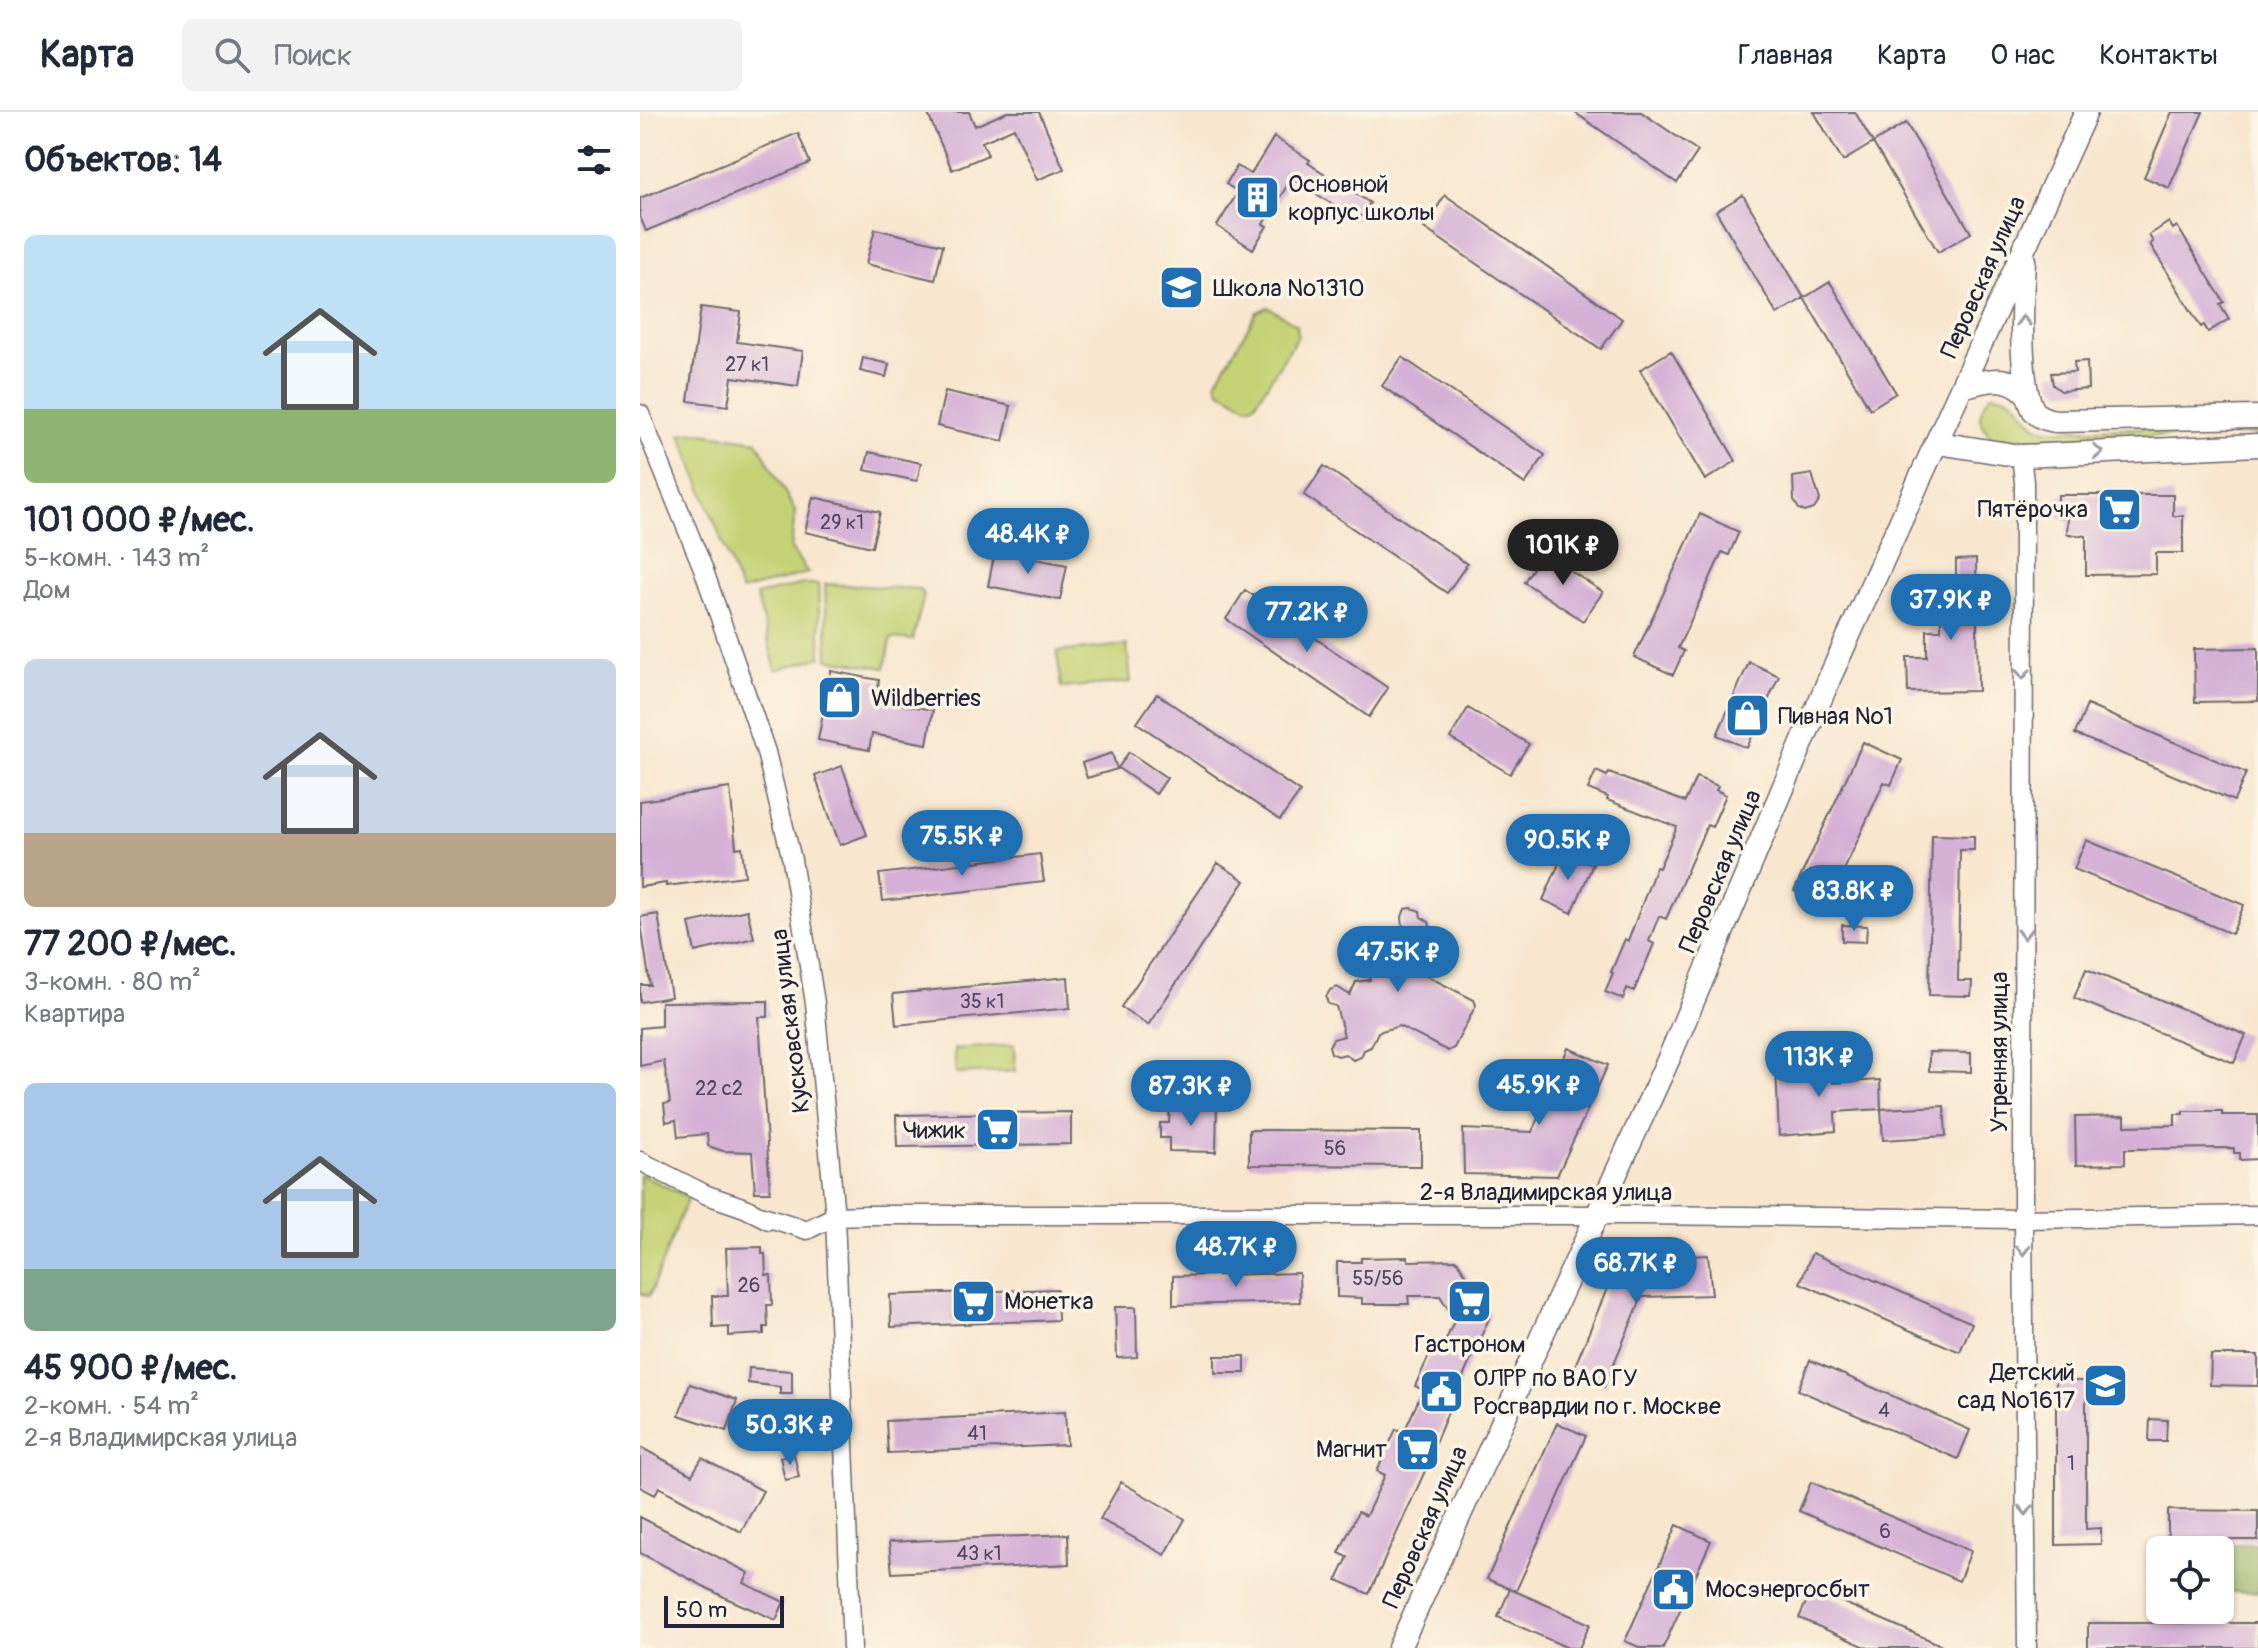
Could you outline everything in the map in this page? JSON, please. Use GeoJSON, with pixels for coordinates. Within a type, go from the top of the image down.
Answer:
{"type":"FeatureCollection","features":[{"type":"Feature","properties":{"kind":"main road","name":"Перовская улица"},"geometry":{"type":"LineString","coordinates":[[1399,1648],[1669,1058],[1830,677],[2086,112]]}},
{"type":"Feature","properties":{"kind":"main road"},"geometry":{"type":"LineString","coordinates":[[2025,247],[2023,297],[2027,394],[2033,411],[2056,421],[2258,417]]}},
{"type":"Feature","properties":{"kind":"main road"},"geometry":{"type":"LineString","coordinates":[[1991,453],[1962,429],[1957,397],[1996,379],[2017,385],[2027,394]]}},
{"type":"Feature","properties":{"kind":"main road"},"geometry":{"type":"LineString","coordinates":[[1938,443],[2021,456],[2258,445]]}},
{"type":"Feature","properties":{"kind":"street","name":"Кусковская улица"},"geometry":{"type":"LineString","coordinates":[[640,414],[703,568],[772,772],[792,860],[815,1003],[835,1216],[852,1648]]}},
{"type":"Feature","properties":{"kind":"street","name":"Утренняя улица"},"geometry":{"type":"LineString","coordinates":[[2021,456],[2024,482],[2023,1219],[2027,1648]]}},
{"type":"Feature","properties":{"kind":"street","name":"2-я Владимирская улица"},"geometry":{"type":"LineString","coordinates":[[640,1161],[707,1195],[807,1230],[835,1216],[1597,1215],[2023,1219],[2258,1215]]}},
{"type":"Feature","properties":{"kind":"green space"},"geometry":{"type":"Polygon","coordinates":[[[1268,307],[1297,325],[1298,336],[1255,404],[1248,406],[1219,390],[1216,382],[1257,312],[1268,307]]]}},
{"type":"Feature","properties":{"kind":"green space"},"geometry":{"type":"Polygon","coordinates":[[[1991,394],[2017,403],[2030,420],[2045,430],[2258,426],[2258,434],[1994,439],[1980,418],[1991,394]]]}},
{"type":"Feature","properties":{"kind":"green space"},"geometry":{"type":"Polygon","coordinates":[[[695,432],[757,441],[795,511],[791,549],[808,573],[741,591],[681,434],[695,432]]]}},
{"type":"Feature","properties":{"kind":"green space"},"geometry":{"type":"Polygon","coordinates":[[[804,584],[818,584],[821,657],[776,670],[756,595],[804,584]]]}},
{"type":"Feature","properties":{"kind":"green space"},"geometry":{"type":"Polygon","coordinates":[[[825,584],[919,589],[924,595],[913,640],[891,638],[885,668],[828,659],[825,584]]]}},
{"type":"Feature","properties":{"kind":"green space"},"geometry":{"type":"Polygon","coordinates":[[[1127,645],[1131,682],[1061,688],[1057,652],[1127,645]]]}},
{"type":"Feature","properties":{"kind":"green space"},"geometry":{"type":"Polygon","coordinates":[[[1014,1045],[1015,1071],[956,1074],[954,1049],[1014,1045]]]}},
{"type":"Feature","properties":{"kind":"green space"},"geometry":{"type":"Polygon","coordinates":[[[640,1174],[688,1197],[649,1296],[640,1293],[640,1174]]]}},
{"type":"Feature","properties":{"kind":"green space"},"geometry":{"type":"Polygon","coordinates":[[[2234,1544],[2258,1544],[2258,1592],[2234,1592],[2234,1544]]]}},
{"type":"Feature","properties":{"kind":"building"},"geometry":{"type":"Polygon","coordinates":[[[927,112],[969,112],[975,126],[1007,112],[1039,112],[1064,169],[1037,180],[1014,128],[982,142],[988,155],[952,170],[927,112]]]}},
{"type":"Feature","properties":{"kind":"building"},"geometry":{"type":"Polygon","coordinates":[[[1574,112],[1641,112],[1698,151],[1677,183],[1574,112]]]}},
{"type":"Feature","properties":{"kind":"building"},"geometry":{"type":"Polygon","coordinates":[[[1814,112],[1855,112],[1873,143],[1843,161],[1814,112]]]}},
{"type":"Feature","properties":{"kind":"building"},"geometry":{"type":"Polygon","coordinates":[[[2172,112],[2203,112],[2169,188],[2144,177],[2172,112]]]}},
{"type":"Feature","properties":{"kind":"building"},"geometry":{"type":"Polygon","coordinates":[[[1906,123],[1971,233],[1938,252],[1873,143],[1906,123]]]}},
{"type":"Feature","properties":{"kind":"building"},"geometry":{"type":"Polygon","coordinates":[[[798,133],[810,163],[646,231],[640,217],[640,198],[798,133]]]}},
{"type":"Feature","properties":{"kind":"building","name":"Основной корпус школы"},"geometry":{"type":"Polygon","coordinates":[[[1274,137],[1370,203],[1358,221],[1292,178],[1263,224],[1267,226],[1253,249],[1217,226],[1238,192],[1226,184],[1237,166],[1251,174],[1274,137]]]}},
{"type":"Feature","properties":{"kind":"building"},"geometry":{"type":"Polygon","coordinates":[[[1445,195],[1622,319],[1601,349],[1424,228],[1445,195]]]}},
{"type":"Feature","properties":{"kind":"building"},"geometry":{"type":"Polygon","coordinates":[[[1743,195],[1804,298],[1777,314],[1716,211],[1743,195]]]}},
{"type":"Feature","properties":{"kind":"building"},"geometry":{"type":"Polygon","coordinates":[[[2169,222],[2173,229],[2177,226],[2224,302],[2220,304],[2229,319],[2208,332],[2204,325],[2201,327],[2150,244],[2153,242],[2149,235],[2169,222]]]}},
{"type":"Feature","properties":{"kind":"building"},"geometry":{"type":"Polygon","coordinates":[[[875,229],[943,245],[935,280],[866,264],[875,229]]]}},
{"type":"Feature","properties":{"kind":"building"},"geometry":{"type":"Polygon","coordinates":[[[1830,282],[1896,393],[1870,409],[1804,298],[1830,282]]]}},
{"type":"Feature","properties":{"kind":"building"},"geometry":{"type":"Polygon","coordinates":[[[701,307],[741,312],[737,342],[803,351],[798,386],[732,377],[728,406],[688,401],[701,307]]]}},
{"type":"Feature","properties":{"kind":"building"},"geometry":{"type":"Polygon","coordinates":[[[1671,351],[1736,461],[1705,480],[1640,370],[1671,351]]]}},
{"type":"Feature","properties":{"kind":"building"},"geometry":{"type":"Polygon","coordinates":[[[1402,357],[1545,455],[1525,484],[1382,386],[1402,357]]]}},
{"type":"Feature","properties":{"kind":"building"},"geometry":{"type":"Polygon","coordinates":[[[863,358],[889,364],[886,377],[860,371],[863,358]]]}},
{"type":"Feature","properties":{"kind":"building"},"geometry":{"type":"Polygon","coordinates":[[[2087,361],[2088,389],[2061,391],[2053,385],[2051,373],[2075,372],[2074,362],[2087,361]]]}},
{"type":"Feature","properties":{"kind":"building"},"geometry":{"type":"Polygon","coordinates":[[[945,391],[1011,406],[1003,441],[937,426],[945,391]]]}},
{"type":"Feature","properties":{"kind":"building"},"geometry":{"type":"Polygon","coordinates":[[[869,452],[921,463],[917,481],[865,470],[869,452]]]}},
{"type":"Feature","properties":{"kind":"building"},"geometry":{"type":"Polygon","coordinates":[[[1324,466],[1467,564],[1447,593],[1304,495],[1324,466]]]}},
{"type":"Feature","properties":{"kind":"building"},"geometry":{"type":"Polygon","coordinates":[[[1812,474],[1820,500],[1814,509],[1805,512],[1794,501],[1793,477],[1812,474]]]}},
{"type":"Feature","properties":{"kind":"building"},"geometry":{"type":"Polygon","coordinates":[[[2058,495],[2173,495],[2173,516],[2183,516],[2183,553],[2156,553],[2156,574],[2086,575],[2086,536],[2067,534],[2068,518],[2058,518],[2058,495]]]}},
{"type":"Feature","properties":{"kind":"building"},"geometry":{"type":"Polygon","coordinates":[[[813,497],[880,512],[872,547],[805,532],[813,497]]]}},
{"type":"Feature","properties":{"kind":"building"},"geometry":{"type":"Polygon","coordinates":[[[1700,514],[1739,532],[1729,555],[1722,552],[1678,648],[1684,651],[1673,675],[1634,657],[1700,514]]]}},
{"type":"Feature","properties":{"kind":"building"},"geometry":{"type":"Polygon","coordinates":[[[995,551],[1067,565],[1060,600],[988,586],[995,551]]]}},
{"type":"Feature","properties":{"kind":"building"},"geometry":{"type":"Polygon","coordinates":[[[1543,553],[1603,592],[1583,621],[1524,582],[1543,553]]]}},
{"type":"Feature","properties":{"kind":"building"},"geometry":{"type":"Polygon","coordinates":[[[1976,559],[1978,691],[1908,692],[1907,657],[1927,657],[1927,630],[1941,630],[1941,601],[1956,601],[1956,560],[1976,559]]]}},
{"type":"Feature","properties":{"kind":"building"},"geometry":{"type":"Polygon","coordinates":[[[1245,590],[1388,688],[1369,717],[1226,619],[1245,590]]]}},
{"type":"Feature","properties":{"kind":"building"},"geometry":{"type":"Polygon","coordinates":[[[2258,648],[2258,701],[2195,702],[2194,649],[2258,648]]]}},
{"type":"Feature","properties":{"kind":"building"},"geometry":{"type":"Polygon","coordinates":[[[1749,662],[1779,676],[1747,748],[1717,735],[1749,662]]]}},
{"type":"Feature","properties":{"kind":"building"},"geometry":{"type":"Polygon","coordinates":[[[831,671],[879,680],[876,700],[933,710],[927,744],[872,734],[869,750],[818,740],[831,671]]]}},
{"type":"Feature","properties":{"kind":"building"},"geometry":{"type":"Polygon","coordinates":[[[1157,694],[1300,792],[1280,820],[1137,723],[1157,694]]]}},
{"type":"Feature","properties":{"kind":"building"},"geometry":{"type":"Polygon","coordinates":[[[2087,705],[2246,773],[2234,801],[2075,734],[2087,705]]]}},
{"type":"Feature","properties":{"kind":"building"},"geometry":{"type":"Polygon","coordinates":[[[1468,708],[1529,744],[1510,774],[1450,738],[1468,708]]]}},
{"type":"Feature","properties":{"kind":"building"},"geometry":{"type":"Polygon","coordinates":[[[1863,742],[1902,760],[1891,785],[1884,782],[1840,879],[1846,882],[1834,909],[1794,891],[1863,742]]]}},
{"type":"Feature","properties":{"kind":"building"},"geometry":{"type":"Polygon","coordinates":[[[1129,752],[1167,778],[1156,794],[1118,768],[1129,752]]]}},
{"type":"Feature","properties":{"kind":"building"},"geometry":{"type":"Polygon","coordinates":[[[1112,753],[1117,769],[1087,778],[1082,763],[1112,753]]]}},
{"type":"Feature","properties":{"kind":"building"},"geometry":{"type":"Polygon","coordinates":[[[842,766],[867,835],[840,845],[815,776],[842,766]]]}},
{"type":"Feature","properties":{"kind":"building"},"geometry":{"type":"Polygon","coordinates":[[[1596,771],[1685,802],[1696,777],[1718,786],[1716,790],[1726,795],[1712,827],[1707,825],[1666,919],[1659,916],[1649,941],[1654,944],[1634,991],[1627,988],[1623,999],[1605,992],[1611,972],[1625,939],[1628,941],[1656,867],[1659,868],[1677,827],[1607,800],[1608,797],[1588,789],[1596,771]]]}},
{"type":"Feature","properties":{"kind":"building"},"geometry":{"type":"Polygon","coordinates":[[[730,788],[736,848],[742,847],[745,876],[640,887],[640,801],[730,788]]]}},
{"type":"Feature","properties":{"kind":"building"},"geometry":{"type":"Polygon","coordinates":[[[1932,835],[1974,836],[1974,850],[1960,850],[1958,981],[1972,981],[1971,996],[1929,995],[1932,835]]]}},
{"type":"Feature","properties":{"kind":"building"},"geometry":{"type":"Polygon","coordinates":[[[2086,840],[2244,905],[2232,934],[2074,869],[2086,840]]]}},
{"type":"Feature","properties":{"kind":"building"},"geometry":{"type":"Polygon","coordinates":[[[1564,852],[1593,864],[1572,913],[1543,900],[1564,852]]]}},
{"type":"Feature","properties":{"kind":"building"},"geometry":{"type":"Polygon","coordinates":[[[1040,854],[1044,882],[883,901],[879,874],[1040,854]]]}},
{"type":"Feature","properties":{"kind":"building"},"geometry":{"type":"Polygon","coordinates":[[[1218,863],[1245,881],[1148,1025],[1121,1007],[1218,863]]]}},
{"type":"Feature","properties":{"kind":"building"},"geometry":{"type":"Polygon","coordinates":[[[1405,909],[1420,911],[1431,930],[1427,936],[1429,944],[1418,957],[1423,974],[1474,1000],[1476,1005],[1454,1048],[1448,1051],[1399,1026],[1378,1032],[1371,1047],[1364,1050],[1361,1057],[1353,1060],[1345,1054],[1338,1056],[1331,1053],[1329,1046],[1333,1039],[1344,1036],[1336,1006],[1328,1004],[1326,997],[1330,990],[1337,987],[1350,995],[1356,982],[1370,980],[1366,965],[1372,952],[1359,948],[1357,942],[1362,933],[1368,931],[1377,935],[1403,927],[1405,909]]]}},
{"type":"Feature","properties":{"kind":"building"},"geometry":{"type":"Polygon","coordinates":[[[747,910],[754,938],[695,952],[689,923],[747,910]]]}},
{"type":"Feature","properties":{"kind":"building"},"geometry":{"type":"Polygon","coordinates":[[[658,914],[671,997],[640,1002],[640,985],[650,985],[640,917],[658,914]]]}},
{"type":"Feature","properties":{"kind":"building"},"geometry":{"type":"Polygon","coordinates":[[[1842,925],[1867,926],[1866,942],[1842,941],[1842,925]]]}},
{"type":"Feature","properties":{"kind":"building"},"geometry":{"type":"Polygon","coordinates":[[[2086,969],[2246,1035],[2234,1063],[2074,998],[2086,969]]]}},
{"type":"Feature","properties":{"kind":"building"},"geometry":{"type":"Polygon","coordinates":[[[1068,977],[1070,1008],[896,1025],[893,994],[1068,977]]]}},
{"type":"Feature","properties":{"kind":"building"},"geometry":{"type":"Polygon","coordinates":[[[768,1001],[768,1017],[759,1017],[770,1192],[755,1192],[752,1152],[723,1151],[708,1146],[707,1134],[678,1137],[676,1120],[666,1122],[664,1104],[670,1103],[664,1061],[640,1066],[640,1028],[661,1026],[661,1002],[768,1001]]]}},
{"type":"Feature","properties":{"kind":"building"},"geometry":{"type":"Polygon","coordinates":[[[1568,1048],[1608,1065],[1557,1176],[1464,1174],[1463,1129],[1532,1132],[1568,1048]]]}},
{"type":"Feature","properties":{"kind":"building"},"geometry":{"type":"Polygon","coordinates":[[[1929,1052],[1971,1053],[1971,1072],[1929,1071],[1929,1052]]]}},
{"type":"Feature","properties":{"kind":"building"},"geometry":{"type":"Polygon","coordinates":[[[1832,1064],[1833,1083],[1880,1080],[1881,1109],[1835,1112],[1836,1131],[1779,1136],[1776,1068],[1832,1064]]]}},
{"type":"Feature","properties":{"kind":"building"},"geometry":{"type":"Polygon","coordinates":[[[1170,1103],[1217,1104],[1216,1152],[1169,1151],[1169,1138],[1160,1138],[1160,1123],[1169,1123],[1170,1103]]]}},
{"type":"Feature","properties":{"kind":"building"},"geometry":{"type":"Polygon","coordinates":[[[1944,1106],[1946,1136],[1883,1140],[1881,1109],[1944,1106]]]}},
{"type":"Feature","properties":{"kind":"building"},"geometry":{"type":"Polygon","coordinates":[[[2183,1111],[2258,1115],[2258,1159],[2240,1160],[2240,1153],[2234,1153],[2234,1148],[2125,1149],[2125,1164],[2076,1165],[2075,1117],[2125,1116],[2125,1126],[2175,1125],[2175,1114],[2183,1114],[2183,1111]]]}},
{"type":"Feature","properties":{"kind":"building"},"geometry":{"type":"Polygon","coordinates":[[[1071,1112],[1071,1144],[897,1147],[896,1115],[1071,1112]]]}},
{"type":"Feature","properties":{"kind":"building"},"geometry":{"type":"Polygon","coordinates":[[[1249,1130],[1421,1131],[1421,1166],[1249,1165],[1249,1130]]]}},
{"type":"Feature","properties":{"kind":"building"},"geometry":{"type":"Polygon","coordinates":[[[762,1247],[766,1275],[771,1275],[772,1305],[767,1305],[768,1327],[764,1327],[764,1334],[729,1336],[729,1327],[713,1328],[712,1296],[728,1296],[726,1248],[762,1247]]]}},
{"type":"Feature","properties":{"kind":"building"},"geometry":{"type":"Polygon","coordinates":[[[1812,1253],[1972,1323],[1960,1352],[1800,1283],[1812,1253]]]}},
{"type":"Feature","properties":{"kind":"building"},"geometry":{"type":"Polygon","coordinates":[[[1708,1255],[1712,1295],[1642,1297],[1604,1387],[1572,1373],[1619,1260],[1708,1255]]]}},
{"type":"Feature","properties":{"kind":"building"},"geometry":{"type":"Polygon","coordinates":[[[1408,1257],[1408,1261],[1457,1260],[1491,1314],[1435,1449],[1369,1594],[1337,1580],[1348,1557],[1339,1553],[1358,1512],[1366,1516],[1385,1475],[1377,1471],[1396,1429],[1404,1432],[1423,1390],[1415,1386],[1434,1345],[1442,1349],[1455,1319],[1440,1296],[1408,1296],[1409,1304],[1362,1304],[1362,1298],[1337,1297],[1337,1262],[1408,1257]]]}},
{"type":"Feature","properties":{"kind":"building"},"geometry":{"type":"Polygon","coordinates":[[[1299,1273],[1300,1302],[1173,1305],[1173,1276],[1299,1273]]]}},
{"type":"Feature","properties":{"kind":"building"},"geometry":{"type":"Polygon","coordinates":[[[1057,1289],[1058,1320],[891,1327],[890,1295],[1057,1289]]]}},
{"type":"Feature","properties":{"kind":"building"},"geometry":{"type":"Polygon","coordinates":[[[1115,1307],[1136,1307],[1137,1357],[1117,1358],[1115,1307]]]}},
{"type":"Feature","properties":{"kind":"building"},"geometry":{"type":"Polygon","coordinates":[[[2211,1355],[2258,1355],[2258,1386],[2210,1385],[2211,1355]]]}},
{"type":"Feature","properties":{"kind":"building"},"geometry":{"type":"Polygon","coordinates":[[[1215,1356],[1245,1356],[1245,1373],[1215,1373],[1215,1356]]]}},
{"type":"Feature","properties":{"kind":"building"},"geometry":{"type":"Polygon","coordinates":[[[1810,1360],[1970,1430],[1958,1459],[1798,1390],[1810,1360]]]}},
{"type":"Feature","properties":{"kind":"building"},"geometry":{"type":"Polygon","coordinates":[[[749,1368],[792,1371],[792,1394],[780,1394],[780,1387],[748,1383],[749,1368]]]}},
{"type":"Feature","properties":{"kind":"building"},"geometry":{"type":"Polygon","coordinates":[[[2056,1381],[2101,1381],[2101,1398],[2086,1398],[2086,1529],[2101,1528],[2101,1544],[2056,1545],[2056,1381]]]}},
{"type":"Feature","properties":{"kind":"building"},"geometry":{"type":"Polygon","coordinates":[[[690,1384],[737,1400],[727,1431],[679,1415],[690,1384]]]}},
{"type":"Feature","properties":{"kind":"building"},"geometry":{"type":"Polygon","coordinates":[[[1065,1412],[1067,1445],[888,1453],[886,1421],[1065,1412]]]}},
{"type":"Feature","properties":{"kind":"building"},"geometry":{"type":"Polygon","coordinates":[[[2150,1419],[2167,1420],[2166,1441],[2149,1441],[2150,1419]]]}},
{"type":"Feature","properties":{"kind":"building"},"geometry":{"type":"Polygon","coordinates":[[[1557,1423],[1586,1436],[1516,1591],[1487,1579],[1557,1423]]]}},
{"type":"Feature","properties":{"kind":"building"},"geometry":{"type":"Polygon","coordinates":[[[640,1447],[692,1475],[702,1458],[763,1491],[741,1532],[659,1487],[655,1495],[640,1487],[640,1447]]]}},
{"type":"Feature","properties":{"kind":"building"},"geometry":{"type":"Polygon","coordinates":[[[794,1454],[799,1477],[785,1480],[780,1457],[794,1454]]]}},
{"type":"Feature","properties":{"kind":"building"},"geometry":{"type":"Polygon","coordinates":[[[1121,1482],[1185,1519],[1165,1555],[1100,1519],[1121,1482]]]}},
{"type":"Feature","properties":{"kind":"building"},"geometry":{"type":"Polygon","coordinates":[[[1811,1482],[1971,1551],[1959,1581],[1799,1511],[1811,1482]]]}},
{"type":"Feature","properties":{"kind":"building"},"geometry":{"type":"Polygon","coordinates":[[[2168,1510],[2258,1511],[2258,1540],[2234,1540],[2234,1536],[2168,1536],[2168,1510]]]}},
{"type":"Feature","properties":{"kind":"building"},"geometry":{"type":"Polygon","coordinates":[[[640,1517],[749,1573],[744,1583],[784,1602],[776,1620],[640,1553],[640,1517]]]}},
{"type":"Feature","properties":{"kind":"building"},"geometry":{"type":"Polygon","coordinates":[[[1677,1525],[1711,1541],[1663,1648],[1641,1648],[1625,1641],[1677,1525]]]}},
{"type":"Feature","properties":{"kind":"building"},"geometry":{"type":"Polygon","coordinates":[[[1068,1534],[1069,1564],[892,1573],[889,1542],[1068,1534]]]}},
{"type":"Feature","properties":{"kind":"building"},"geometry":{"type":"Polygon","coordinates":[[[1510,1589],[1590,1624],[1579,1648],[1568,1648],[1498,1617],[1510,1589]]]}},
{"type":"Feature","properties":{"kind":"building"},"geometry":{"type":"Polygon","coordinates":[[[1812,1589],[1948,1648],[1868,1648],[1799,1618],[1812,1589]]]}},
{"type":"Feature","properties":{"kind":"building"},"geometry":{"type":"Polygon","coordinates":[[[2088,1623],[2258,1623],[2258,1648],[2088,1648],[2088,1623]]]}},
{"type":"Feature","properties":{"kind":"place","name":"Основной корпус школы"},"geometry":{"type":"Point","coordinates":[1257,198]}},
{"type":"Feature","properties":{"kind":"place","name":"Школа №1310"},"geometry":{"type":"Point","coordinates":[1182,288]}},
{"type":"Feature","properties":{"kind":"place","name":"Пятёрочка"},"geometry":{"type":"Point","coordinates":[2119,509]}},
{"type":"Feature","properties":{"kind":"place","name":"Wildberries"},"geometry":{"type":"Point","coordinates":[840,698]}},
{"type":"Feature","properties":{"kind":"place","name":"Пивная №1"},"geometry":{"type":"Point","coordinates":[1747,716]}},
{"type":"Feature","properties":{"kind":"place","name":"Чижик"},"geometry":{"type":"Point","coordinates":[997,1130]}},
{"type":"Feature","properties":{"kind":"place","name":"Монетка"},"geometry":{"type":"Point","coordinates":[973,1301]}},
{"type":"Feature","properties":{"kind":"place","name":"Гастроном"},"geometry":{"type":"Point","coordinates":[1470,1302]}},
{"type":"Feature","properties":{"kind":"place","name":"Детский сад №1617"},"geometry":{"type":"Point","coordinates":[2106,1386]}},
{"type":"Feature","properties":{"kind":"place","name":"ОЛРР по ВАО ГУ Росгвардии по г. Москве"},"geometry":{"type":"Point","coordinates":[1442,1392]}},
{"type":"Feature","properties":{"kind":"place","name":"Магнит"},"geometry":{"type":"Point","coordinates":[1418,1449]}},
{"type":"Feature","properties":{"kind":"place","name":"Мосэнергосбыт"},"geometry":{"type":"Point","coordinates":[1674,1589]}}]}
